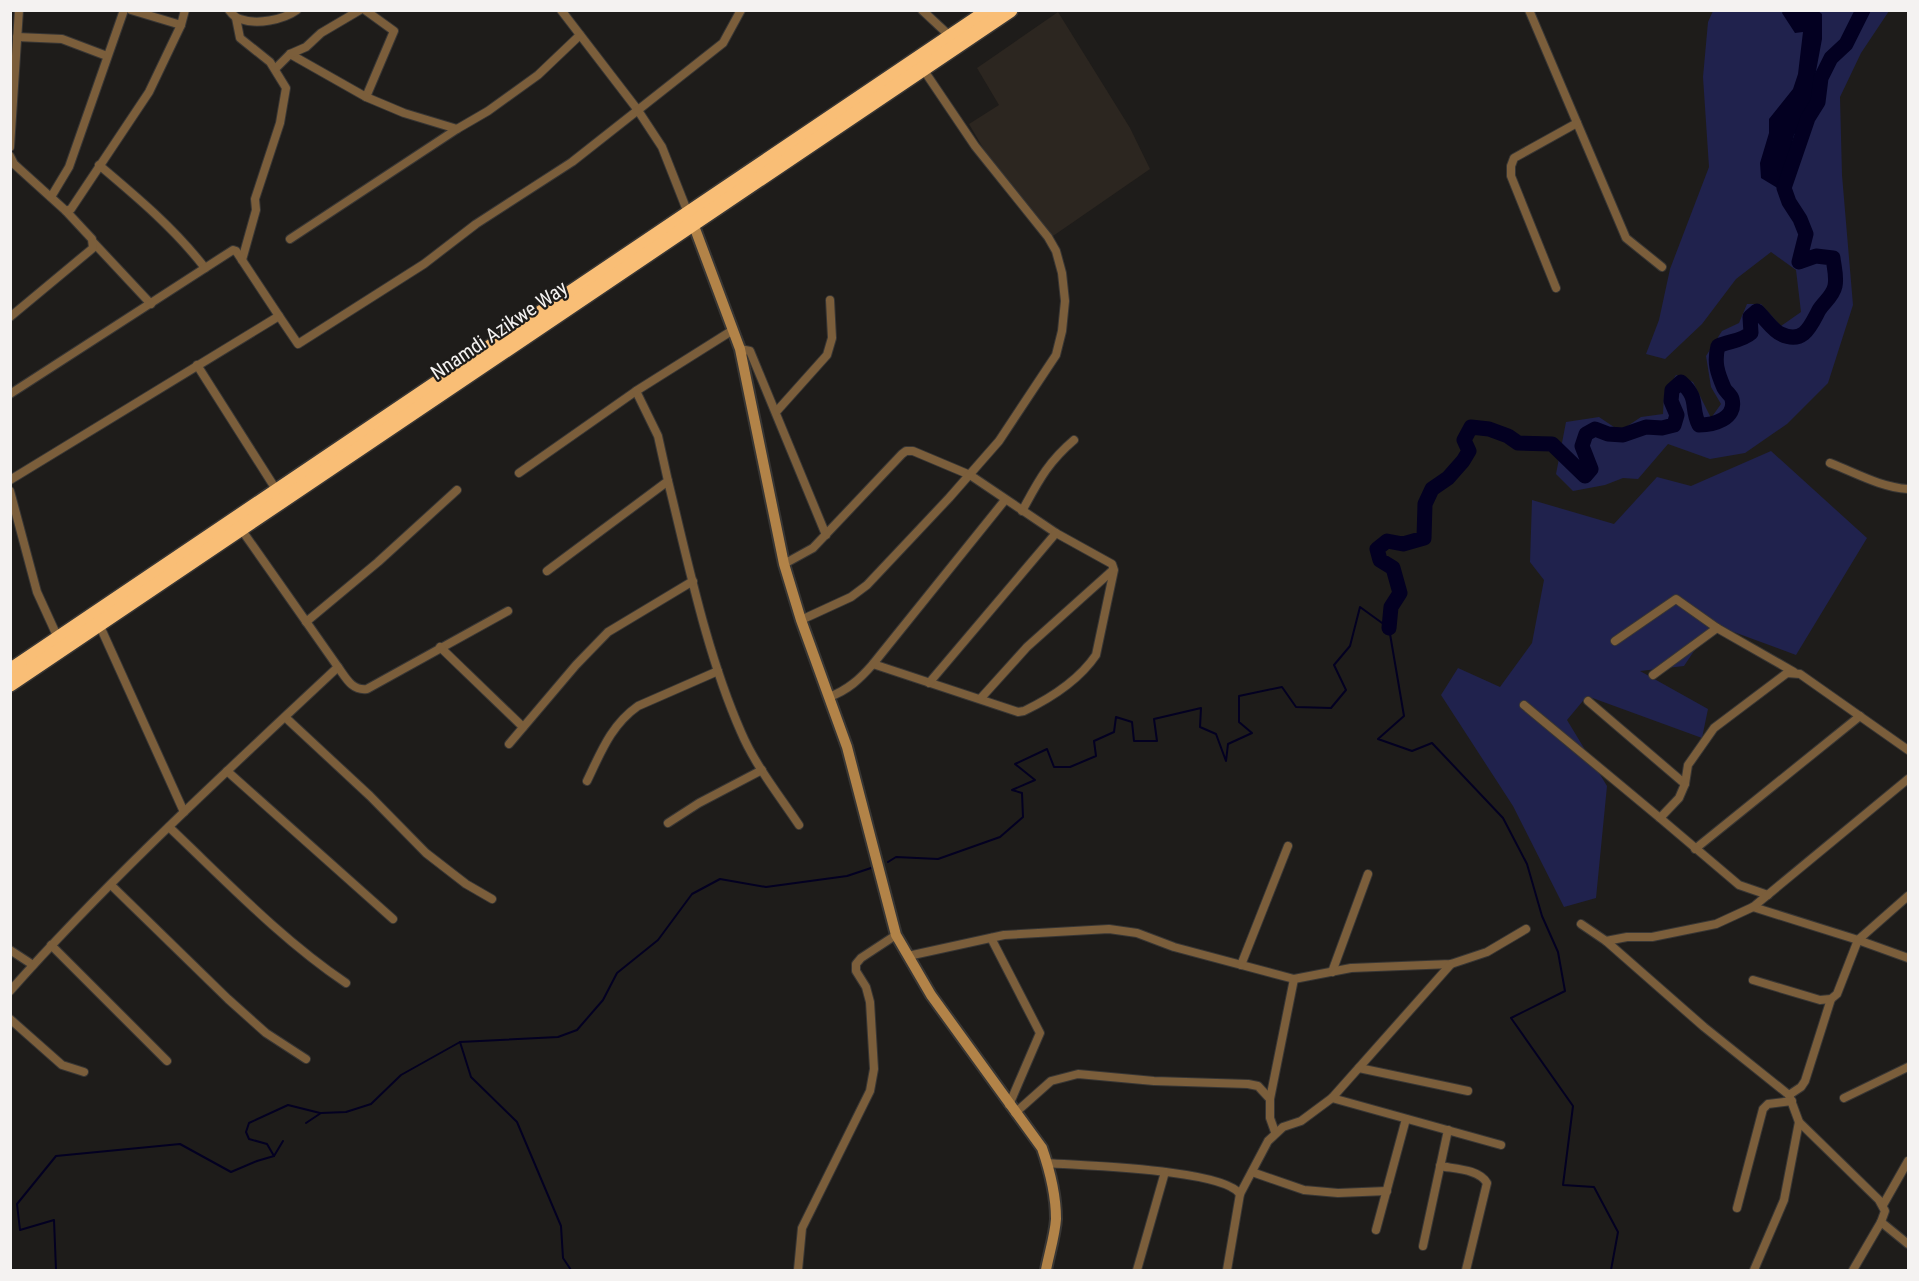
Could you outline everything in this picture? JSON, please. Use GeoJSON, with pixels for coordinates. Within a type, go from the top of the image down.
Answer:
{"type":"FeatureCollection","features":[{"type":"Feature","properties":{"kind":"highway","name":"Nnamdi Azikwe Way"},"geometry":{"type":"LineString","coordinates":[[10,670],[277,491],[923,69],[990,10]]}},
{"type":"Feature","properties":{"kind":"highway","name":"Nnamdi Azikwe Way"},"geometry":{"type":"LineString","coordinates":[[10,684],[241,529],[691,219],[954,42],[1010,10]]}},
{"type":"Feature","properties":{"kind":"street"},"geometry":{"type":"LineString","coordinates":[[10,147],[20,10]]}},
{"type":"Feature","properties":{"kind":"street"},"geometry":{"type":"LineString","coordinates":[[51,197],[69,167],[124,10]]}},
{"type":"Feature","properties":{"kind":"street"},"geometry":{"type":"LineString","coordinates":[[131,10],[182,25]]}},
{"type":"Feature","properties":{"kind":"street"},"geometry":{"type":"LineString","coordinates":[[66,211],[71,209],[149,92],[182,25],[185,10]]}},
{"type":"Feature","properties":{"kind":"street"},"geometry":{"type":"LineString","coordinates":[[228,10],[236,18],[256,22],[275,19],[297,10]]}},
{"type":"Feature","properties":{"kind":"street"},"geometry":{"type":"LineString","coordinates":[[275,69],[290,54],[360,10]]}},
{"type":"Feature","properties":{"kind":"street"},"geometry":{"type":"LineString","coordinates":[[365,10],[393,31],[366,97]]}},
{"type":"Feature","properties":{"kind":"street"},"geometry":{"type":"LineString","coordinates":[[561,10],[638,108],[662,147],[691,219],[740,349],[784,564],[801,620],[847,747],[896,935],[931,995],[1042,1148],[1052,1180],[1056,1220],[1046,1270]]}},
{"type":"Feature","properties":{"kind":"street"},"geometry":{"type":"LineString","coordinates":[[10,394],[233,250],[298,344],[424,264],[476,224],[572,162],[723,42],[741,10]]}},
{"type":"Feature","properties":{"kind":"street"},"geometry":{"type":"LineString","coordinates":[[922,10],[954,42]]}},
{"type":"Feature","properties":{"kind":"street"},"geometry":{"type":"LineString","coordinates":[[1529,10],[1626,238],[1662,267]]}},
{"type":"Feature","properties":{"kind":"street"},"geometry":{"type":"LineString","coordinates":[[236,18],[240,38],[259,52],[275,69],[286,88],[280,123],[255,199],[256,210],[242,260]]}},
{"type":"Feature","properties":{"kind":"street"},"geometry":{"type":"LineString","coordinates":[[290,239],[488,111],[538,75],[580,35]]}},
{"type":"Feature","properties":{"kind":"street"},"geometry":{"type":"LineString","coordinates":[[17,37],[62,39],[107,56]]}},
{"type":"Feature","properties":{"kind":"street"},"geometry":{"type":"LineString","coordinates":[[290,54],[366,97],[404,113],[457,129]]}},
{"type":"Feature","properties":{"kind":"street"},"geometry":{"type":"LineString","coordinates":[[801,620],[851,597],[867,585],[970,475],[999,441],[1056,355],[1062,331],[1065,301],[1062,273],[1056,251],[1048,237],[975,146],[923,69]]}},
{"type":"Feature","properties":{"kind":"street"},"geometry":{"type":"LineString","coordinates":[[1556,288],[1511,176],[1511,166],[1514,158],[1577,123]]}},
{"type":"Feature","properties":{"kind":"street"},"geometry":{"type":"LineString","coordinates":[[10,156],[14,164],[66,211],[151,304]]}},
{"type":"Feature","properties":{"kind":"street"},"geometry":{"type":"LineString","coordinates":[[99,165],[187,245],[205,268]]}},
{"type":"Feature","properties":{"kind":"street"},"geometry":{"type":"LineString","coordinates":[[10,318],[93,248],[93,242]]}},
{"type":"Feature","properties":{"kind":"street"},"geometry":{"type":"LineString","coordinates":[[776,412],[827,355],[832,338],[831,300]]}},
{"type":"Feature","properties":{"kind":"street"},"geometry":{"type":"LineString","coordinates":[[10,480],[279,316]]}},
{"type":"Feature","properties":{"kind":"street"},"geometry":{"type":"LineString","coordinates":[[519,473],[636,391],[733,330]]}},
{"type":"Feature","properties":{"kind":"street"},"geometry":{"type":"LineString","coordinates":[[740,349],[750,351],[826,535]]}},
{"type":"Feature","properties":{"kind":"street"},"geometry":{"type":"LineString","coordinates":[[197,365],[277,491]]}},
{"type":"Feature","properties":{"kind":"street"},"geometry":{"type":"LineString","coordinates":[[636,391],[658,436],[693,581],[718,671],[741,733],[762,770],[799,825]]}},
{"type":"Feature","properties":{"kind":"street"},"geometry":{"type":"LineString","coordinates":[[1022,511],[1046,468],[1074,441]]}},
{"type":"Feature","properties":{"kind":"street"},"geometry":{"type":"LineString","coordinates":[[784,564],[808,551],[826,535],[906,451],[913,451],[970,475],[1056,533],[1112,564],[1114,570],[1096,655],[1089,665],[1065,686],[1024,711],[1018,712],[873,664]]}},
{"type":"Feature","properties":{"kind":"street"},"geometry":{"type":"LineString","coordinates":[[1830,463],[1893,488],[1908,489]]}},
{"type":"Feature","properties":{"kind":"street"},"geometry":{"type":"LineString","coordinates":[[547,571],[668,481]]}},
{"type":"Feature","properties":{"kind":"street"},"geometry":{"type":"LineString","coordinates":[[306,622],[378,562],[457,490]]}},
{"type":"Feature","properties":{"kind":"street"},"geometry":{"type":"LineString","coordinates":[[10,491],[37,592],[58,638]]}},
{"type":"Feature","properties":{"kind":"street"},"geometry":{"type":"LineString","coordinates":[[829,697],[856,682],[873,664],[1005,500]]}},
{"type":"Feature","properties":{"kind":"street"},"geometry":{"type":"LineString","coordinates":[[241,529],[338,667],[359,690],[367,689],[508,611]]}},
{"type":"Feature","properties":{"kind":"street"},"geometry":{"type":"LineString","coordinates":[[929,683],[1056,533]]}},
{"type":"Feature","properties":{"kind":"street"},"geometry":{"type":"LineString","coordinates":[[981,698],[1027,647],[1114,570]]}},
{"type":"Feature","properties":{"kind":"street"},"geometry":{"type":"LineString","coordinates":[[508,744],[576,665],[608,632],[693,581]]}},
{"type":"Feature","properties":{"kind":"street"},"geometry":{"type":"LineString","coordinates":[[1615,641],[1676,599],[1717,628],[1800,674],[1908,750]]}},
{"type":"Feature","properties":{"kind":"street"},"geometry":{"type":"LineString","coordinates":[[99,624],[184,812]]}},
{"type":"Feature","properties":{"kind":"street"},"geometry":{"type":"LineString","coordinates":[[1653,675],[1717,628]]}},
{"type":"Feature","properties":{"kind":"street"},"geometry":{"type":"LineString","coordinates":[[440,647],[524,727]]}},
{"type":"Feature","properties":{"kind":"street"},"geometry":{"type":"LineString","coordinates":[[10,991],[51,945],[184,812],[338,667]]}},
{"type":"Feature","properties":{"kind":"street"},"geometry":{"type":"LineString","coordinates":[[588,781],[606,741],[628,713],[638,706],[718,671]]}},
{"type":"Feature","properties":{"kind":"street"},"geometry":{"type":"LineString","coordinates":[[1660,818],[1679,798],[1685,784],[1688,765],[1714,728],[1787,673],[1794,672]]}},
{"type":"Feature","properties":{"kind":"street"},"geometry":{"type":"LineString","coordinates":[[1588,701],[1685,784]]}},
{"type":"Feature","properties":{"kind":"street"},"geometry":{"type":"LineString","coordinates":[[1524,705],[1739,885],[1768,895]]}},
{"type":"Feature","properties":{"kind":"street"},"geometry":{"type":"LineString","coordinates":[[1695,849],[1860,716]]}},
{"type":"Feature","properties":{"kind":"street"},"geometry":{"type":"LineString","coordinates":[[285,717],[370,796],[426,853],[466,884],[492,899]]}},
{"type":"Feature","properties":{"kind":"street"},"geometry":{"type":"LineString","coordinates":[[668,823],[699,803],[762,770]]}},
{"type":"Feature","properties":{"kind":"street"},"geometry":{"type":"LineString","coordinates":[[227,771],[393,919]]}},
{"type":"Feature","properties":{"kind":"street"},"geometry":{"type":"LineString","coordinates":[[1606,941],[1627,937],[1652,937],[1716,924],[1753,908],[1908,779]]}},
{"type":"Feature","properties":{"kind":"street"},"geometry":{"type":"LineString","coordinates":[[169,827],[269,922],[320,966],[346,983]]}},
{"type":"Feature","properties":{"kind":"street"},"geometry":{"type":"LineString","coordinates":[[1241,965],[1288,846]]}},
{"type":"Feature","properties":{"kind":"street"},"geometry":{"type":"LineString","coordinates":[[1332,972],[1368,874]]}},
{"type":"Feature","properties":{"kind":"street"},"geometry":{"type":"LineString","coordinates":[[111,885],[266,1033],[306,1059]]}},
{"type":"Feature","properties":{"kind":"street"},"geometry":{"type":"LineString","coordinates":[[1737,1208],[1763,1109],[1768,1104],[1791,1098],[1801,1087],[1805,1081],[1831,999],[1837,994],[1858,939],[1908,896]]}},
{"type":"Feature","properties":{"kind":"street"},"geometry":{"type":"LineString","coordinates":[[1753,908],[1858,939],[1908,957]]}},
{"type":"Feature","properties":{"kind":"street"},"geometry":{"type":"LineString","coordinates":[[1581,924],[1606,941],[1704,1027],[1791,1098],[1799,1122],[1883,1205],[1885,1212],[1881,1222],[1853,1270]]}},
{"type":"Feature","properties":{"kind":"street"},"geometry":{"type":"LineString","coordinates":[[908,956],[1004,935],[1109,929],[1137,933],[1174,947],[1294,979],[1351,968],[1451,964],[1487,952],[1526,929]]}},
{"type":"Feature","properties":{"kind":"street"},"geometry":{"type":"LineString","coordinates":[[798,1270],[802,1228],[870,1091],[874,1069],[870,1002],[866,987],[856,971],[856,964],[861,958],[896,935]]}},
{"type":"Feature","properties":{"kind":"street"},"geometry":{"type":"LineString","coordinates":[[991,938],[1040,1033],[1012,1109]]}},
{"type":"Feature","properties":{"kind":"street"},"geometry":{"type":"LineString","coordinates":[[51,945],[167,1061]]}},
{"type":"Feature","properties":{"kind":"street"},"geometry":{"type":"LineString","coordinates":[[10,950],[33,965]]}},
{"type":"Feature","properties":{"kind":"street"},"geometry":{"type":"LineString","coordinates":[[1227,1270],[1240,1194],[1268,1141],[1282,1127],[1301,1121],[1332,1098],[1451,964]]}},
{"type":"Feature","properties":{"kind":"street"},"geometry":{"type":"LineString","coordinates":[[1275,1132],[1270,1118],[1270,1099],[1294,979]]}},
{"type":"Feature","properties":{"kind":"street"},"geometry":{"type":"LineString","coordinates":[[1753,980],[1820,1000],[1831,999]]}},
{"type":"Feature","properties":{"kind":"street"},"geometry":{"type":"LineString","coordinates":[[10,1019],[62,1065],[84,1072]]}},
{"type":"Feature","properties":{"kind":"street"},"geometry":{"type":"LineString","coordinates":[[1844,1098],[1908,1067]]}},
{"type":"Feature","properties":{"kind":"street"},"geometry":{"type":"LineString","coordinates":[[1359,1068],[1468,1091]]}},
{"type":"Feature","properties":{"kind":"street"},"geometry":{"type":"LineString","coordinates":[[1012,1109],[1051,1081],[1078,1074],[1154,1081],[1248,1084],[1258,1086],[1270,1099]]}},
{"type":"Feature","properties":{"kind":"street"},"geometry":{"type":"LineString","coordinates":[[1332,1098],[1501,1145]]}},
{"type":"Feature","properties":{"kind":"street"},"geometry":{"type":"LineString","coordinates":[[1376,1230],[1406,1119]]}},
{"type":"Feature","properties":{"kind":"street"},"geometry":{"type":"LineString","coordinates":[[1754,1270],[1784,1200],[1799,1122]]}},
{"type":"Feature","properties":{"kind":"street"},"geometry":{"type":"LineString","coordinates":[[1423,1246],[1448,1130]]}},
{"type":"Feature","properties":{"kind":"street"},"geometry":{"type":"LineString","coordinates":[[1883,1205],[1908,1161]]}},
{"type":"Feature","properties":{"kind":"street"},"geometry":{"type":"LineString","coordinates":[[1047,1163],[1189,1174],[1236,1188],[1240,1194]]}},
{"type":"Feature","properties":{"kind":"street"},"geometry":{"type":"LineString","coordinates":[[1440,1166],[1478,1174],[1487,1184],[1466,1270]]}},
{"type":"Feature","properties":{"kind":"street"},"geometry":{"type":"LineString","coordinates":[[1137,1270],[1165,1172]]}},
{"type":"Feature","properties":{"kind":"street"},"geometry":{"type":"LineString","coordinates":[[1252,1172],[1304,1190],[1338,1193],[1387,1191]]}},
{"type":"Feature","properties":{"kind":"street"},"geometry":{"type":"LineString","coordinates":[[1881,1222],[1908,1244]]}},
{"type":"Feature","properties":{"kind":"shaded area"},"geometry":{"type":"Polygon","coordinates":[[[1713,11],[1889,11],[1861,53],[1840,97],[1842,175],[1853,305],[1828,383],[1787,424],[1745,453],[1710,459],[1668,444],[1638,479],[1623,478],[1605,485],[1573,491],[1556,474],[1566,422],[1599,417],[1620,431],[1641,417],[1663,414],[1664,395],[1676,375],[1693,382],[1711,418],[1721,404],[1711,387],[1706,356],[1722,331],[1739,323],[1747,304],[1761,304],[1781,326],[1801,312],[1796,270],[1771,252],[1736,279],[1702,324],[1665,359],[1646,354],[1659,320],[1670,269],[1709,167],[1703,77],[1708,22],[1713,11]]]}},
{"type":"Feature","properties":{"kind":"shaded area"},"geometry":{"type":"Polygon","coordinates":[[[1058,12],[1130,128],[1150,169],[1053,236],[993,165],[969,124],[999,105],[977,68],[1058,12]]]}},
{"type":"Feature","properties":{"kind":"shaded area"},"geometry":{"type":"Polygon","coordinates":[[[1771,451],[1867,538],[1796,655],[1712,624],[1684,666],[1640,671],[1708,709],[1702,738],[1587,696],[1567,720],[1607,786],[1596,898],[1564,907],[1513,806],[1441,695],[1458,668],[1500,687],[1532,643],[1544,580],[1530,562],[1532,500],[1614,524],[1657,477],[1691,486],[1771,451]]]}},
{"type":"Feature","properties":{"kind":"water"},"geometry":{"type":"Polygon","coordinates":[[[1783,11],[1818,11],[1822,14],[1822,39],[1814,82],[1815,102],[1794,135],[1781,190],[1761,178],[1760,163],[1769,133],[1769,119],[1793,89],[1798,74],[1803,32],[1795,33],[1782,13],[1783,11]]]}},
{"type":"Feature","properties":{"kind":"waterway"},"geometry":{"type":"LineString","coordinates":[[1389,628],[1391,607],[1400,593],[1393,568],[1380,560],[1377,549],[1387,541],[1403,544],[1424,538],[1425,504],[1432,489],[1448,478],[1469,451],[1464,440],[1471,427],[1489,429],[1508,436],[1518,443],[1552,444],[1585,476],[1591,469],[1582,446],[1586,434],[1595,429],[1608,434],[1623,435],[1646,427],[1662,428],[1674,425],[1677,415],[1671,401],[1672,390],[1681,382],[1691,393],[1699,425],[1711,424],[1727,416],[1733,406],[1731,396],[1724,388],[1718,372],[1716,362],[1718,346],[1744,338],[1751,333],[1750,317],[1757,311],[1775,330],[1789,337],[1801,335],[1810,327],[1834,290],[1836,279],[1833,258],[1816,256],[1799,262],[1806,234],[1784,188],[1808,118],[1818,102],[1821,78],[1831,58],[1846,44],[1863,10]]}},
{"type":"Feature","properties":{"kind":"waterway"},"geometry":{"type":"LineString","coordinates":[[888,862],[896,857],[938,859],[1000,837],[1023,817],[1022,793],[1012,790],[1035,780],[1015,764],[1047,749],[1054,767],[1070,767],[1096,756],[1094,741],[1114,732],[1116,717],[1132,722],[1134,741],[1157,741],[1154,719],[1201,708],[1200,727],[1216,734],[1226,761],[1228,744],[1252,733],[1239,722],[1239,696],[1282,687],[1296,707],[1331,708],[1346,690],[1334,665],[1350,646],[1360,607],[1389,628],[1404,716],[1378,739],[1412,751],[1432,743],[1503,818],[1527,864],[1542,916],[1558,952],[1565,991],[1511,1018],[1573,1106],[1563,1185],[1594,1187],[1618,1232],[1611,1270]]}},
{"type":"Feature","properties":{"kind":"waterway"},"geometry":{"type":"LineString","coordinates":[[306,1123],[321,1113],[346,1112],[371,1104],[401,1075],[460,1042],[558,1037],[577,1030],[603,1000],[617,973],[658,940],[692,894],[720,879],[766,887],[847,876],[871,868]]}},
{"type":"Feature","properties":{"kind":"waterway"},"geometry":{"type":"LineString","coordinates":[[460,1042],[471,1077],[517,1122],[561,1226],[563,1258],[571,1270]]}},
{"type":"Feature","properties":{"kind":"waterway"},"geometry":{"type":"LineString","coordinates":[[274,1156],[267,1144],[249,1139],[246,1132],[249,1123],[288,1105],[320,1113]]}},
{"type":"Feature","properties":{"kind":"waterway"},"geometry":{"type":"LineString","coordinates":[[56,1270],[54,1220],[20,1230],[17,1204],[56,1156],[180,1144],[231,1172],[274,1156],[283,1141]]}}]}
